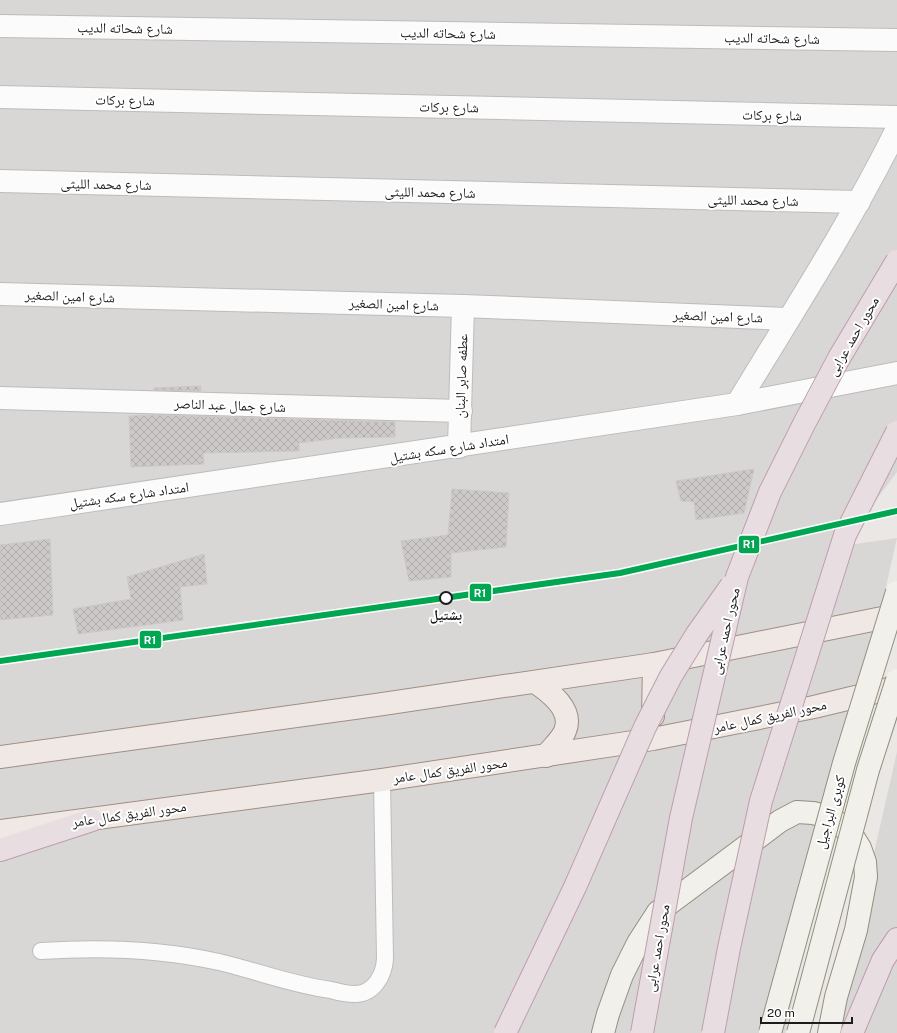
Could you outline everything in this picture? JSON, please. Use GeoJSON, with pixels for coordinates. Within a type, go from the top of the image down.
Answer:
{"type":"FeatureCollection","features":[{"type":"Feature","properties":{"kind":"highway","name":"محور احمد عرابى"},"geometry":{"type":"LineString","coordinates":[[642,1033],[681,818],[737,577],[770,492],[804,424],[839,358],[897,261]]}},
{"type":"Feature","properties":{"kind":"highway"},"geometry":{"type":"LineString","coordinates":[[713,1033],[729,948],[763,794],[844,535],[897,432]]}},
{"type":"Feature","properties":{"kind":"highway"},"geometry":{"type":"LineString","coordinates":[[505,1033],[575,887],[671,676],[737,577]]}},
{"type":"Feature","properties":{"kind":"highway"},"geometry":{"type":"LineString","coordinates":[[0,850],[92,820]]}},
{"type":"Feature","properties":{"kind":"highway"},"geometry":{"type":"LineString","coordinates":[[852,1033],[883,960],[897,939]]}},
{"type":"Feature","properties":{"kind":"main road"},"geometry":{"type":"LineString","coordinates":[[0,757],[654,664],[897,615]]}},
{"type":"Feature","properties":{"kind":"main road"},"geometry":{"type":"LineString","coordinates":[[653,739],[654,664]]}},
{"type":"Feature","properties":{"kind":"main road"},"geometry":{"type":"LineString","coordinates":[[535,682],[554,694],[566,713],[566,730],[546,756]]}},
{"type":"Feature","properties":{"kind":"main road","name":"محور الفريق كمال عامر"},"geometry":{"type":"LineString","coordinates":[[0,831],[92,820],[382,780],[653,739],[814,707],[897,687]]}},
{"type":"Feature","properties":{"kind":"street","name":"شارع شحاته الديب"},"geometry":{"type":"LineString","coordinates":[[0,26],[897,40]]}},
{"type":"Feature","properties":{"kind":"street","name":"شارع بركات"},"geometry":{"type":"LineString","coordinates":[[0,97],[897,117]]}},
{"type":"Feature","properties":{"kind":"street"},"geometry":{"type":"LineString","coordinates":[[737,404],[859,202],[897,129]]}},
{"type":"Feature","properties":{"kind":"street","name":"شارع محمد الليثى"},"geometry":{"type":"LineString","coordinates":[[0,181],[859,202]]}},
{"type":"Feature","properties":{"kind":"street","name":"شارع امين الصغير"},"geometry":{"type":"LineString","coordinates":[[0,294],[463,306],[788,319]]}},
{"type":"Feature","properties":{"kind":"street","name":"عطفه صابر البنان"},"geometry":{"type":"LineString","coordinates":[[459,447],[463,306]]}},
{"type":"Feature","properties":{"kind":"street","name":"امتداد شارع سكه بشتيل"},"geometry":{"type":"LineString","coordinates":[[0,514],[459,447],[737,404],[897,373]]}},
{"type":"Feature","properties":{"kind":"street","name":"شارع جمال عبد الناصر"},"geometry":{"type":"LineString","coordinates":[[0,398],[460,411]]}},
{"type":"Feature","properties":{"kind":"street","name":"كوبرى البراجيل"},"geometry":{"type":"LineString","coordinates":[[770,1033],[844,763],[897,592]]}},
{"type":"Feature","properties":{"kind":"street","name":"كوبرى البراجيل"},"geometry":{"type":"LineString","coordinates":[[798,1033],[868,770],[897,680]]}},
{"type":"Feature","properties":{"kind":"street"},"geometry":{"type":"LineString","coordinates":[[603,1033],[622,975],[638,943],[658,912],[780,821],[797,812],[813,813],[829,817],[842,825],[852,835],[860,848],[865,862],[866,877],[856,930],[836,997],[829,1033]]}},
{"type":"Feature","properties":{"kind":"lane"},"geometry":{"type":"LineString","coordinates":[[41,951],[112,949],[184,956],[232,965],[321,989],[355,994],[365,992],[380,978],[384,969],[385,959],[382,780]]}},
{"type":"Feature","properties":{"kind":"shaded area"},"geometry":{"type":"Polygon","coordinates":[[[0,0],[897,0],[897,472],[842,546],[897,538],[785,1033],[0,1033],[0,0]]]}},
{"type":"Feature","properties":{"kind":"shaded area"},"geometry":{"type":"Polygon","coordinates":[[[897,752],[897,1033],[833,1033],[897,752]]]}},
{"type":"Feature","properties":{"kind":"building"},"geometry":{"type":"Polygon","coordinates":[[[201,386],[201,391],[154,390],[154,388],[201,386]]]}},
{"type":"Feature","properties":{"kind":"building"},"geometry":{"type":"Polygon","coordinates":[[[155,415],[395,422],[395,437],[340,438],[299,443],[299,451],[203,453],[204,464],[131,467],[129,416],[155,415]]]}},
{"type":"Feature","properties":{"kind":"building"},"geometry":{"type":"Polygon","coordinates":[[[754,469],[744,513],[696,520],[694,502],[681,501],[676,481],[754,469]]]}},
{"type":"Feature","properties":{"kind":"building"},"geometry":{"type":"Polygon","coordinates":[[[452,489],[509,493],[506,547],[451,553],[451,577],[409,581],[401,541],[448,535],[452,489]]]}},
{"type":"Feature","properties":{"kind":"building"},"geometry":{"type":"Polygon","coordinates":[[[50,539],[53,615],[0,620],[0,545],[50,539]]]}},
{"type":"Feature","properties":{"kind":"building"},"geometry":{"type":"Polygon","coordinates":[[[204,554],[207,584],[180,587],[183,620],[78,634],[73,609],[131,599],[127,577],[204,554]]]}},
{"type":"Feature","properties":{"kind":"transit line","name":"R1"},"geometry":{"type":"LineString","coordinates":[[0,661],[620,573],[897,511]]}},
{"type":"Feature","properties":{"kind":"place","name":"بشتيل"},"geometry":{"type":"Point","coordinates":[446,598]}}]}
